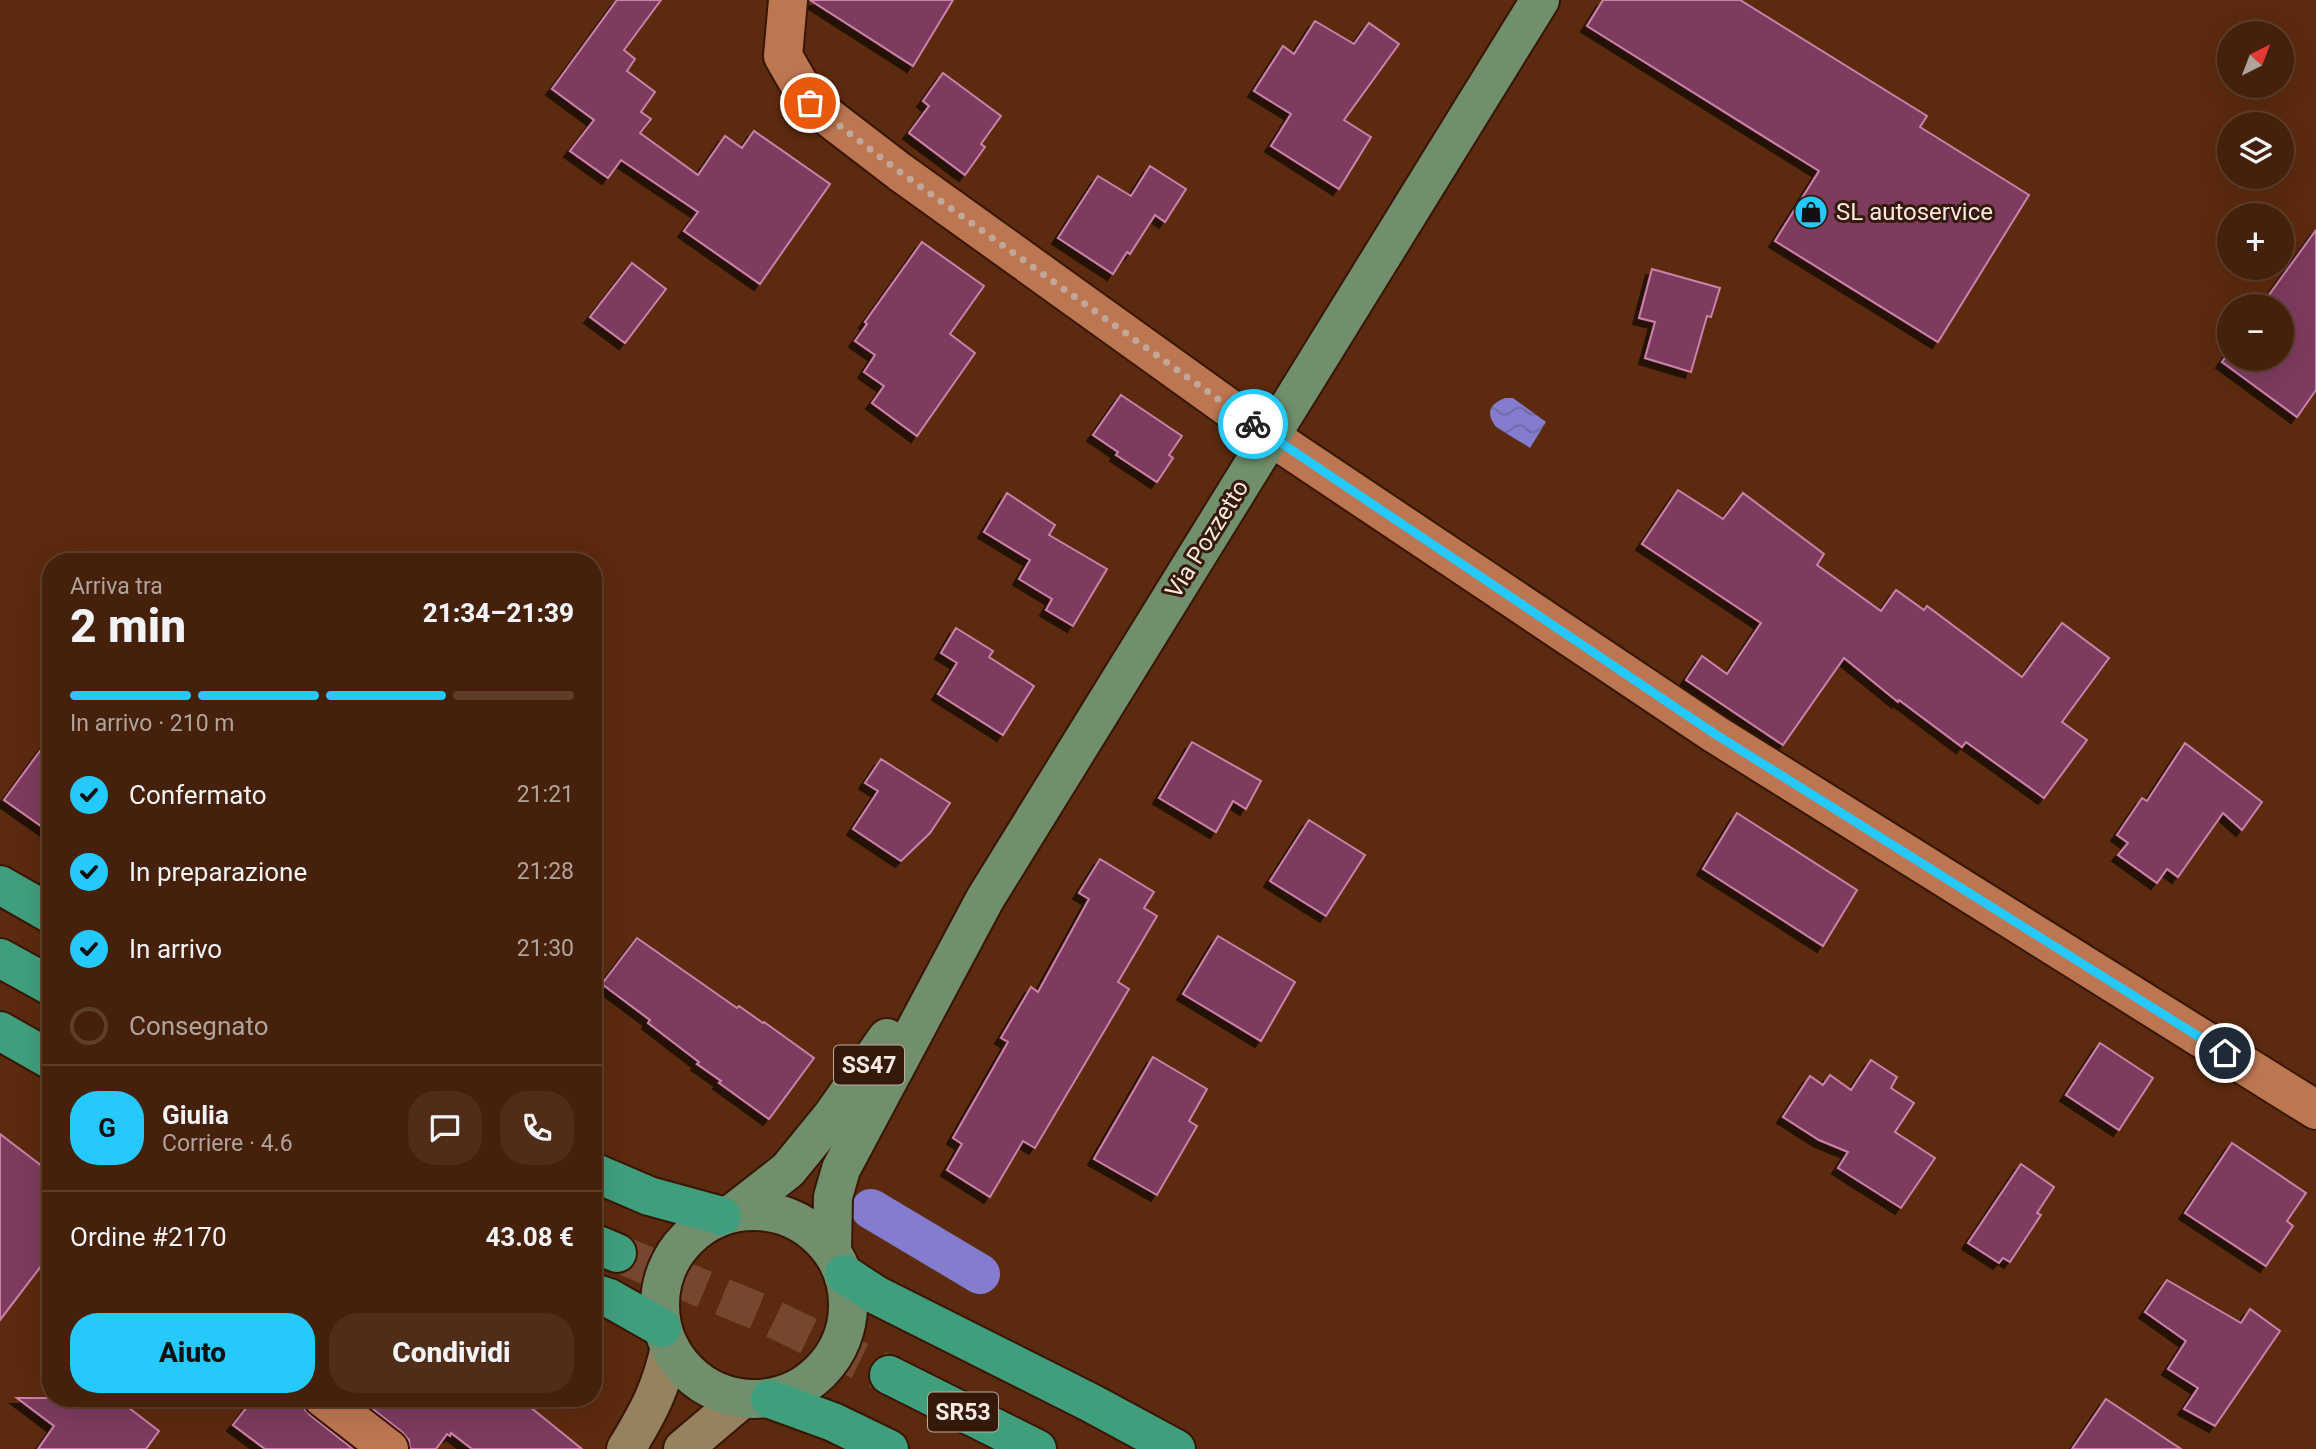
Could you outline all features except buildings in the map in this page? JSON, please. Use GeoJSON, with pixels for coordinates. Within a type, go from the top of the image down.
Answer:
{"type":"FeatureCollection","features":[{"type":"Feature","properties":{"kind":"highway"},"geometry":{"type":"LineString","coordinates":[[0,885],[42,909]]}},
{"type":"Feature","properties":{"kind":"highway"},"geometry":{"type":"LineString","coordinates":[[0,958],[42,981]]}},
{"type":"Feature","properties":{"kind":"highway"},"geometry":{"type":"LineString","coordinates":[[0,1031],[42,1055]]}},
{"type":"Feature","properties":{"kind":"highway"},"geometry":{"type":"LineString","coordinates":[[602,1175],[649,1196],[728,1214]]}},
{"type":"Feature","properties":{"kind":"highway"},"geometry":{"type":"LineString","coordinates":[[838,1262],[876,1295],[1091,1403],[1176,1449]]}},
{"type":"Feature","properties":{"kind":"highway"},"geometry":{"type":"LineString","coordinates":[[602,1296],[666,1338]]}},
{"type":"Feature","properties":{"kind":"highway","name":"SR53"},"geometry":{"type":"LineString","coordinates":[[889,1375],[1037,1449]]}},
{"type":"Feature","properties":{"kind":"highway"},"geometry":{"type":"LineString","coordinates":[[756,1399],[832,1422],[890,1449]]}},
{"type":"Feature","properties":{"kind":"main road","name":"Via Pozzetto"},"geometry":{"type":"LineString","coordinates":[[838,1262],[833,1197],[841,1169],[985,900],[1540,0]]}},
{"type":"Feature","properties":{"kind":"main road","name":"Via Pozzetto"},"geometry":{"type":"LineString","coordinates":[[728,1214],[788,1170],[832,1116],[985,900]]}},
{"type":"Feature","properties":{"kind":"main road","name":"SS47"},"geometry":{"type":"LineString","coordinates":[[666,1338],[659,1300],[665,1273],[678,1249],[697,1229],[728,1214],[756,1210],[778,1213],[817,1234],[838,1262],[850,1301],[846,1328],[836,1354],[820,1375],[797,1391],[756,1399]]}},
{"type":"Feature","properties":{"kind":"main road"},"geometry":{"type":"LineString","coordinates":[[666,1338],[691,1376],[714,1392],[756,1399]]}},
{"type":"Feature","properties":{"kind":"street"},"geometry":{"type":"LineString","coordinates":[[788,0],[783,56],[810,103],[900,172],[1240,416],[1715,734],[2316,1110]]}},
{"type":"Feature","properties":{"kind":"street"},"geometry":{"type":"LineString","coordinates":[[626,1449],[653,1404],[664,1375],[666,1338]]}},
{"type":"Feature","properties":{"kind":"street"},"geometry":{"type":"LineString","coordinates":[[683,1449],[756,1399]]}},
{"type":"Feature","properties":{"kind":"street"},"geometry":{"type":"LineString","coordinates":[[334,1407],[388,1449]]}},
{"type":"Feature","properties":{"kind":"water"},"geometry":{"type":"Polygon","coordinates":[[[1505,398],[1513,398],[1546,422],[1530,448],[1496,427],[1493,422],[1491,409],[1505,398]]]}},
{"type":"Feature","properties":{"kind":"waterway"},"geometry":{"type":"LineString","coordinates":[[871,1209],[980,1274]]}},
{"type":"Feature","properties":{"kind":"tunnel"},"geometry":{"type":"LineString","coordinates":[[617,1253],[759,1312],[889,1375]]}},
{"type":"Feature","properties":{"kind":"way so far"},"geometry":{"type":"LineString","coordinates":[[810,103],[900,172],[1253,424]]}},
{"type":"Feature","properties":{"kind":"place","name":"SL autoservice"},"geometry":{"type":"Point","coordinates":[1811,212]}},
{"type":"Feature","properties":{"kind":"route"},"geometry":{"type":"LineString","coordinates":[[1253,424],[1715,734],[2225,1053]]}}]}
